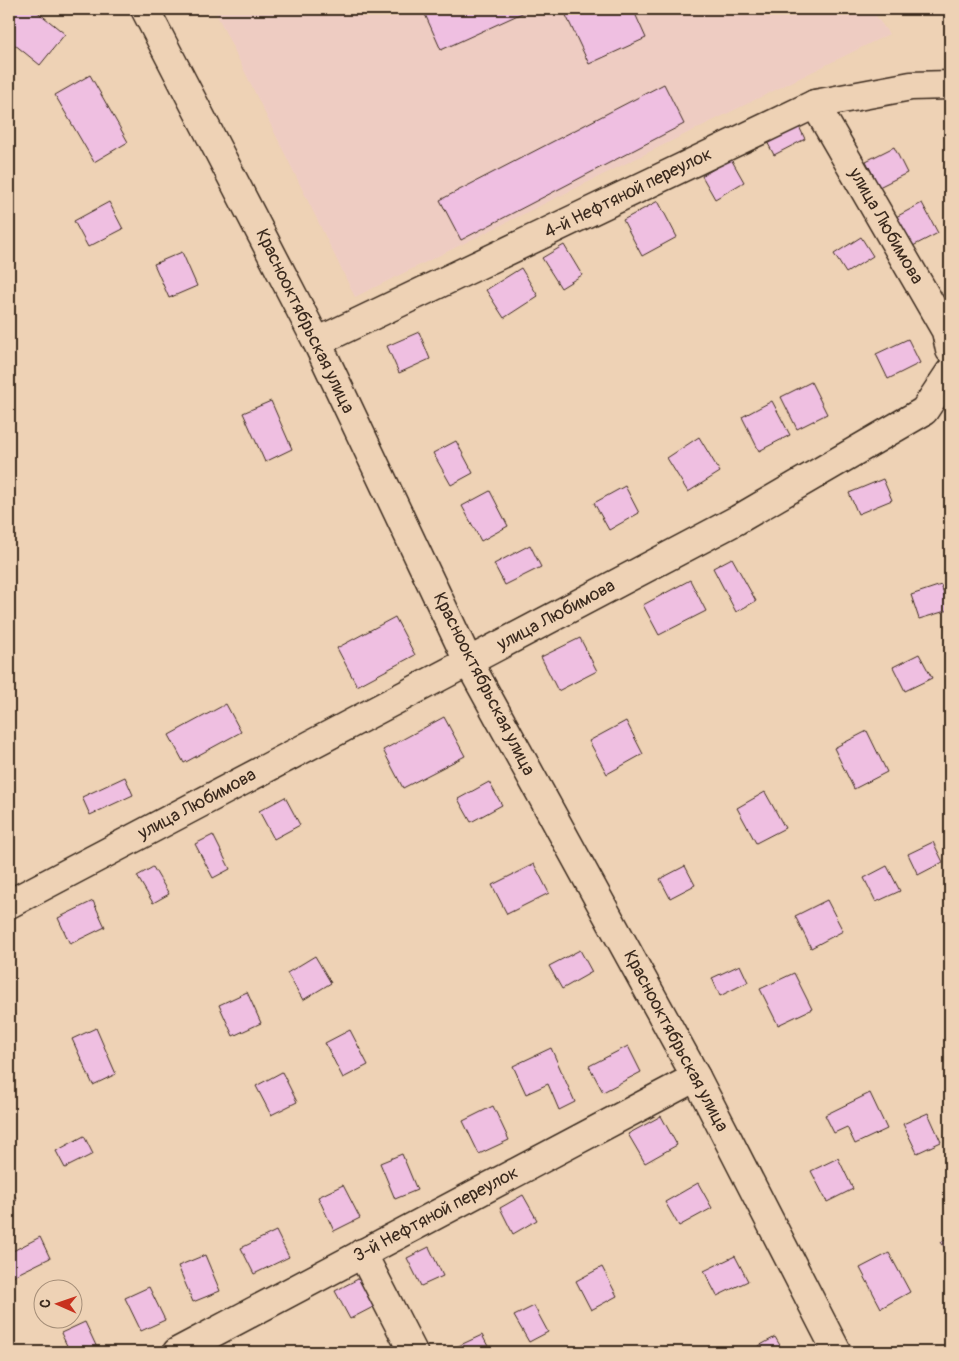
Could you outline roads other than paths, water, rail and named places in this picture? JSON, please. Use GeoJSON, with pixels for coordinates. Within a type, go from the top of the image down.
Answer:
{"type":"FeatureCollection","features":[{"type":"Feature","properties":{"kind":"street","name":"Краснооктябрьская улица"},"geometry":{"type":"LineString","coordinates":[[146,9],[317,342],[468,661],[696,1077],[837,1352]]}},
{"type":"Feature","properties":{"kind":"street","name":"4-й Нефтяной переулок"},"geometry":{"type":"LineString","coordinates":[[317,342],[815,104],[911,86],[950,85]]}},
{"type":"Feature","properties":{"kind":"street","name":"улица Любимова"},"geometry":{"type":"LineString","coordinates":[[815,104],[946,331],[950,350]]}},
{"type":"Feature","properties":{"kind":"street","name":"улица Любимова"},"geometry":{"type":"LineString","coordinates":[[9,904],[737,520],[924,411],[950,372]]}},
{"type":"Feature","properties":{"kind":"street","name":"3-й Нефтяной переулок"},"geometry":{"type":"LineString","coordinates":[[177,1352],[696,1077]]}},
{"type":"Feature","properties":{"kind":"street"},"geometry":{"type":"LineString","coordinates":[[362,1253],[413,1352]]}}]}
